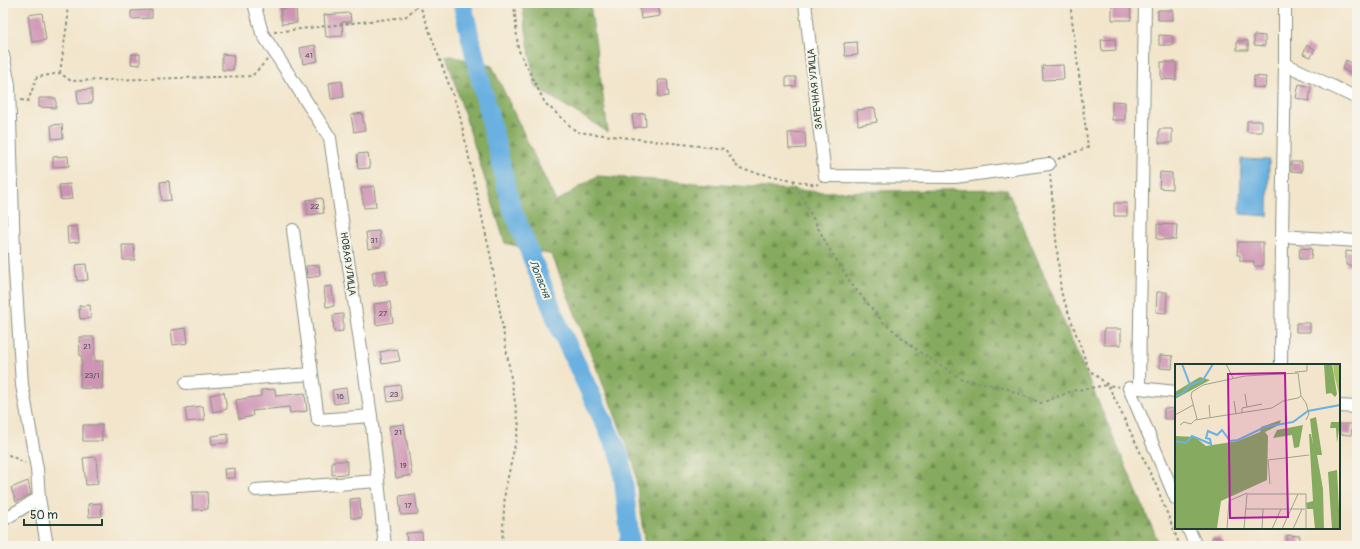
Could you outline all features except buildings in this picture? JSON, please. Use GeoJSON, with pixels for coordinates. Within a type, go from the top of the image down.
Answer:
{"type":"FeatureCollection","features":[{"type":"Feature","properties":{"kind":"street","name":"НОВАЯ УЛИЦА"},"geometry":{"type":"LineString","coordinates":[[254,3],[262,33],[330,138],[371,416],[385,546]]}},
{"type":"Feature","properties":{"kind":"street","name":"ЗАРЕЧНАЯ УЛИЦА"},"geometry":{"type":"LineString","coordinates":[[805,3],[825,176]]}},
{"type":"Feature","properties":{"kind":"street"},"geometry":{"type":"LineString","coordinates":[[1145,3],[1134,388],[1175,496]]}},
{"type":"Feature","properties":{"kind":"street"},"geometry":{"type":"LineString","coordinates":[[1281,364],[1285,3]]}},
{"type":"Feature","properties":{"kind":"street"},"geometry":{"type":"LineString","coordinates":[[3,55],[9,98],[14,254],[22,385],[37,469],[39,498],[47,546]]}},
{"type":"Feature","properties":{"kind":"street"},"geometry":{"type":"LineString","coordinates":[[1285,64],[1357,98]]}},
{"type":"Feature","properties":{"kind":"street"},"geometry":{"type":"LineString","coordinates":[[825,176],[955,176],[1049,164]]}},
{"type":"Feature","properties":{"kind":"street"},"geometry":{"type":"LineString","coordinates":[[293,230],[318,420],[371,416]]}},
{"type":"Feature","properties":{"kind":"street"},"geometry":{"type":"LineString","coordinates":[[1282,236],[1357,241]]}},
{"type":"Feature","properties":{"kind":"street"},"geometry":{"type":"LineString","coordinates":[[186,383],[312,374]]}},
{"type":"Feature","properties":{"kind":"street"},"geometry":{"type":"LineString","coordinates":[[1134,388],[1175,392]]}},
{"type":"Feature","properties":{"kind":"street"},"geometry":{"type":"LineString","coordinates":[[1340,406],[1357,407]]}},
{"type":"Feature","properties":{"kind":"street"},"geometry":{"type":"LineString","coordinates":[[256,490],[378,481]]}},
{"type":"Feature","properties":{"kind":"street"},"geometry":{"type":"LineString","coordinates":[[3,520],[39,498]]}},
{"type":"Feature","properties":{"kind":"street"},"geometry":{"type":"LineString","coordinates":[[1188,529],[1196,546]]}},
{"type":"Feature","properties":{"kind":"path"},"geometry":{"type":"LineString","coordinates":[[60,73],[68,17],[66,3]]}},
{"type":"Feature","properties":{"kind":"path"},"geometry":{"type":"LineString","coordinates":[[514,3],[518,49],[545,103],[577,132],[725,149],[739,169],[816,185],[825,176]]}},
{"type":"Feature","properties":{"kind":"path"},"geometry":{"type":"LineString","coordinates":[[561,3],[572,3]]}},
{"type":"Feature","properties":{"kind":"path"},"geometry":{"type":"LineString","coordinates":[[1070,3],[1088,147],[1049,164],[1061,292],[1089,370],[1108,385],[1156,484],[1180,546]]}},
{"type":"Feature","properties":{"kind":"path"},"geometry":{"type":"LineString","coordinates":[[262,33],[405,18],[420,4],[459,112],[491,258],[520,426],[505,491],[502,546]]}},
{"type":"Feature","properties":{"kind":"path"},"geometry":{"type":"LineString","coordinates":[[9,98],[28,101],[37,76],[60,73],[71,81],[252,76],[275,52]]}},
{"type":"Feature","properties":{"kind":"path"},"geometry":{"type":"LineString","coordinates":[[793,180],[828,247],[853,286],[883,322],[921,353],[962,379],[1003,387],[1041,403],[1072,391],[1108,385],[1134,388]]}},
{"type":"Feature","properties":{"kind":"path"},"geometry":{"type":"LineString","coordinates":[[3,452],[37,469]]}},
{"type":"Feature","properties":{"kind":"green space"},"geometry":{"type":"Polygon","coordinates":[[[522,3],[590,3],[608,132],[535,87],[522,3]]]}},
{"type":"Feature","properties":{"kind":"green space"},"geometry":{"type":"Polygon","coordinates":[[[446,55],[492,66],[556,202],[597,176],[821,192],[1007,189],[1160,546],[645,546],[634,463],[552,255],[505,243],[446,55]]]}},
{"type":"Feature","properties":{"kind":"water"},"geometry":{"type":"Polygon","coordinates":[[[1241,159],[1269,160],[1268,216],[1240,214],[1241,159]]]}},
{"type":"Feature","properties":{"kind":"waterway","name":"Лопасня"},"geometry":{"type":"LineString","coordinates":[[462,3],[511,205],[560,329],[621,458],[630,540],[626,546]]}}]}
